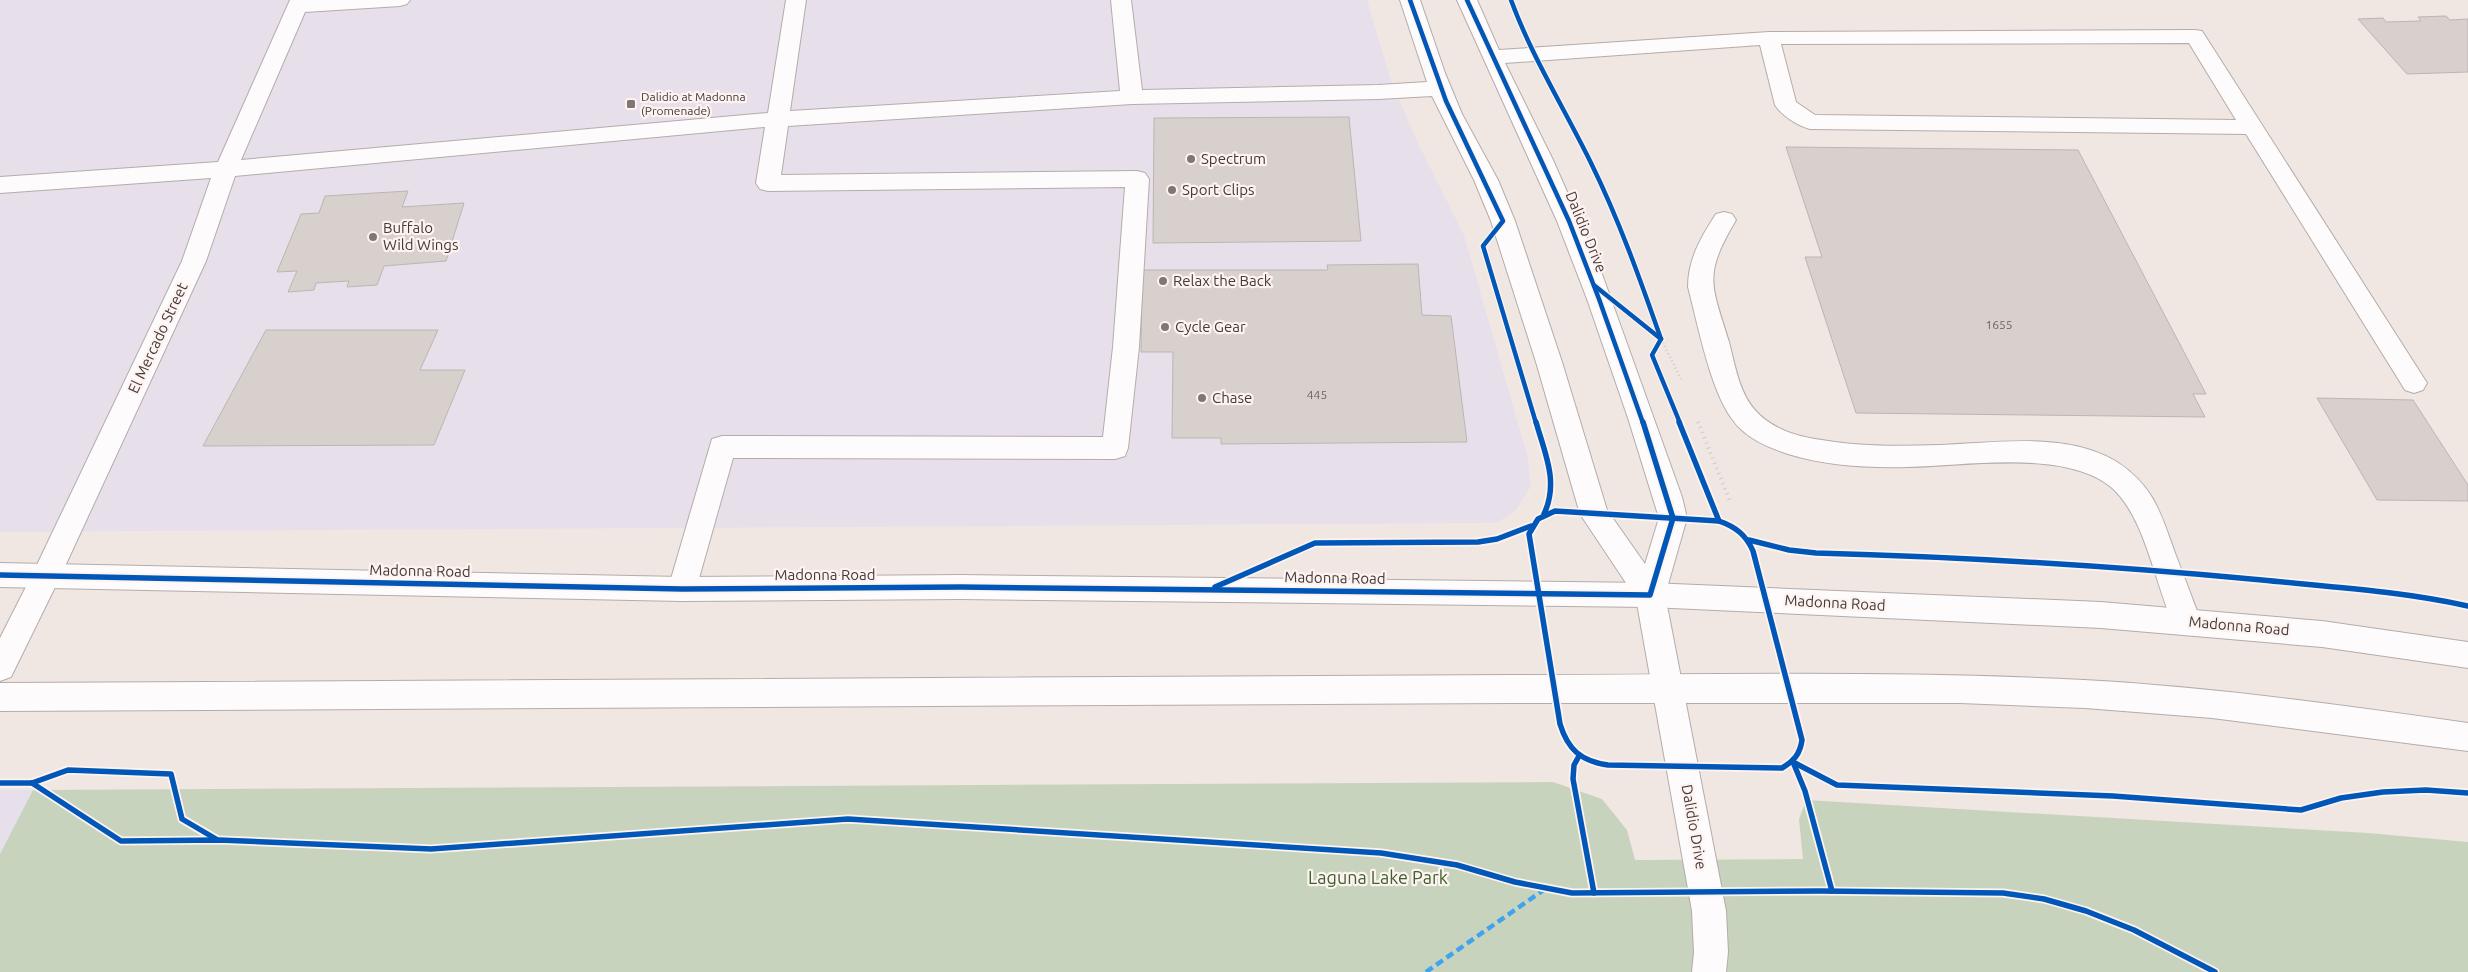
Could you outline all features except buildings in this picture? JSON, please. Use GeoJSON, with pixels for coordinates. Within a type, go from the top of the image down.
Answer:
{"type":"FeatureCollection","features":[{"type":"Feature","properties":{"kind":"main road"},"geometry":{"type":"LineString","coordinates":[[298,3],[400,0]]}},
{"type":"Feature","properties":{"kind":"main road"},"geometry":{"type":"LineString","coordinates":[[682,589],[722,448],[1115,448],[1126,346],[1138,179],[768,183],[796,0]]}},
{"type":"Feature","properties":{"kind":"main road"},"geometry":{"type":"LineString","coordinates":[[1121,0],[1132,97]]}},
{"type":"Feature","properties":{"kind":"main road","name":"Dalidio Drive"},"geometry":{"type":"LineString","coordinates":[[1410,0],[1441,88],[1503,221],[1549,362],[1594,514],[1650,596],[1709,911],[1711,952],[1709,972]]}},
{"type":"Feature","properties":{"kind":"main road","name":"Dalidio Drive"},"geometry":{"type":"LineString","coordinates":[[1468,0],[1492,57],[1553,183],[1624,364],[1668,497],[1673,518],[1650,596]]}},
{"type":"Feature","properties":{"kind":"main road","name":"El Mercado Street"},"geometry":{"type":"LineString","coordinates":[[0,668],[48,575],[194,261],[226,169],[298,3]]}},
{"type":"Feature","properties":{"kind":"main road"},"geometry":{"type":"LineString","coordinates":[[1492,57],[1769,38],[2195,36],[2414,383]]}},
{"type":"Feature","properties":{"kind":"main road"},"geometry":{"type":"LineString","coordinates":[[1769,38],[1786,105],[1810,122],[2252,127]]}},
{"type":"Feature","properties":{"kind":"main road"},"geometry":{"type":"LineString","coordinates":[[0,185],[226,169],[777,119],[1132,97],[1378,92],[1441,88]]}},
{"type":"Feature","properties":{"kind":"main road"},"geometry":{"type":"LineString","coordinates":[[1724,220],[1704,252],[1699,274],[1700,287],[1732,398],[1742,413],[1756,427],[1775,438],[1796,446],[1835,453],[1871,456],[2056,452],[2092,462],[2124,483],[2146,508],[2186,621]]}},
{"type":"Feature","properties":{"kind":"main road","name":"Madonna Road"},"geometry":{"type":"LineString","coordinates":[[0,575],[682,589],[1019,587],[1650,596],[2101,614],[2322,634],[2468,655]]}},
{"type":"Feature","properties":{"kind":"main road"},"geometry":{"type":"LineString","coordinates":[[0,697],[1960,689],[2085,694],[2212,704],[2348,720],[2468,737]]}},
{"type":"Feature","properties":{"kind":"path"},"geometry":{"type":"LineString","coordinates":[[1656,332],[1661,339],[1656,347]]}},
{"type":"Feature","properties":{"kind":"shaded area"},"geometry":{"type":"Polygon","coordinates":[[[0,0],[1367,0],[1392,83],[1417,141],[1464,235],[1528,458],[1531,486],[1516,510],[1497,523],[0,532],[0,0]]]}},
{"type":"Feature","properties":{"kind":"shaded area"},"geometry":{"type":"Polygon","coordinates":[[[0,790],[33,790],[0,854],[0,790]]]}},
{"type":"Feature","properties":{"kind":"green space","name":"Laguna Lake Park"},"geometry":{"type":"Polygon","coordinates":[[[1553,782],[1602,799],[1627,830],[1635,860],[1803,859],[1799,819],[1806,800],[2368,833],[2468,842],[2468,972],[0,972],[0,854],[33,790],[1553,782]]]}},
{"type":"Feature","properties":{"kind":"marked path"},"geometry":{"type":"LineString","coordinates":[[1426,972],[1545,889]]}},
{"type":"Feature","properties":{"kind":"cycle path"},"geometry":{"type":"LineString","coordinates":[[1410,0],[1429,58],[1446,101],[1503,221],[1483,246],[1552,477],[1550,501],[1544,514]]}},
{"type":"Feature","properties":{"kind":"cycle path"},"geometry":{"type":"LineString","coordinates":[[0,575],[682,589],[961,587],[1650,595],[1673,518],[1668,497],[1614,338],[1569,221],[1467,0]]}},
{"type":"Feature","properties":{"kind":"cycle path"},"geometry":{"type":"LineString","coordinates":[[1511,0],[1528,42],[1581,143],[1611,206],[1661,339]]}},
{"type":"Feature","properties":{"kind":"cycle path"},"geometry":{"type":"LineString","coordinates":[[1595,286],[1661,339]]}},
{"type":"Feature","properties":{"kind":"cycle path"},"geometry":{"type":"LineString","coordinates":[[1661,339],[1652,355],[1719,521]]}},
{"type":"Feature","properties":{"kind":"cycle path"},"geometry":{"type":"LineString","coordinates":[[1555,511],[1719,521],[1730,525],[1744,535],[1753,551],[1802,740],[1800,750],[1791,763],[1782,768],[1608,765],[1589,761],[1576,754],[1566,741],[1560,724],[1529,534],[1532,525],[1538,519],[1545,514],[1555,511]]}},
{"type":"Feature","properties":{"kind":"cycle path"},"geometry":{"type":"LineString","coordinates":[[1215,587],[1315,543],[1478,542],[1497,539],[1531,526]]}},
{"type":"Feature","properties":{"kind":"cycle path"},"geometry":{"type":"LineString","coordinates":[[1749,540],[1789,550],[1816,553],[1932,557],[2162,571],[2373,591],[2421,597],[2468,606]]}},
{"type":"Feature","properties":{"kind":"cycle path"},"geometry":{"type":"LineString","coordinates":[[1579,756],[1574,765],[1573,779],[1594,893]]}},
{"type":"Feature","properties":{"kind":"cycle path"},"geometry":{"type":"LineString","coordinates":[[1793,762],[1837,785],[2113,796],[2301,810],[2362,794],[2405,790],[2468,793]]}},
{"type":"Feature","properties":{"kind":"cycle path"},"geometry":{"type":"LineString","coordinates":[[1793,762],[1805,791],[1832,891]]}},
{"type":"Feature","properties":{"kind":"cycle path"},"geometry":{"type":"LineString","coordinates":[[0,783],[32,783],[68,770],[171,774],[182,819],[216,839]]}},
{"type":"Feature","properties":{"kind":"cycle path"},"geometry":{"type":"LineString","coordinates":[[32,783],[121,841],[219,840],[431,849],[848,819],[1381,853],[1457,865],[1515,882],[1572,893],[1820,891],[2003,893],[2044,899],[2086,911],[2134,930],[2215,972]]}},
{"type":"Feature","properties":{"kind":"place","name":"Dalidio at Madonna (Promenade)"},"geometry":{"type":"Point","coordinates":[631,104]}},
{"type":"Feature","properties":{"kind":"place","name":"Spectrum"},"geometry":{"type":"Point","coordinates":[1191,159]}},
{"type":"Feature","properties":{"kind":"place","name":"Sport Clips"},"geometry":{"type":"Point","coordinates":[1172,190]}},
{"type":"Feature","properties":{"kind":"place","name":"Buffalo Wild Wings"},"geometry":{"type":"Point","coordinates":[373,237]}},
{"type":"Feature","properties":{"kind":"place","name":"Relax the Back"},"geometry":{"type":"Point","coordinates":[1163,281]}},
{"type":"Feature","properties":{"kind":"place","name":"Cycle Gear"},"geometry":{"type":"Point","coordinates":[1165,327]}},
{"type":"Feature","properties":{"kind":"place","name":"Chase"},"geometry":{"type":"Point","coordinates":[1202,398]}}]}
